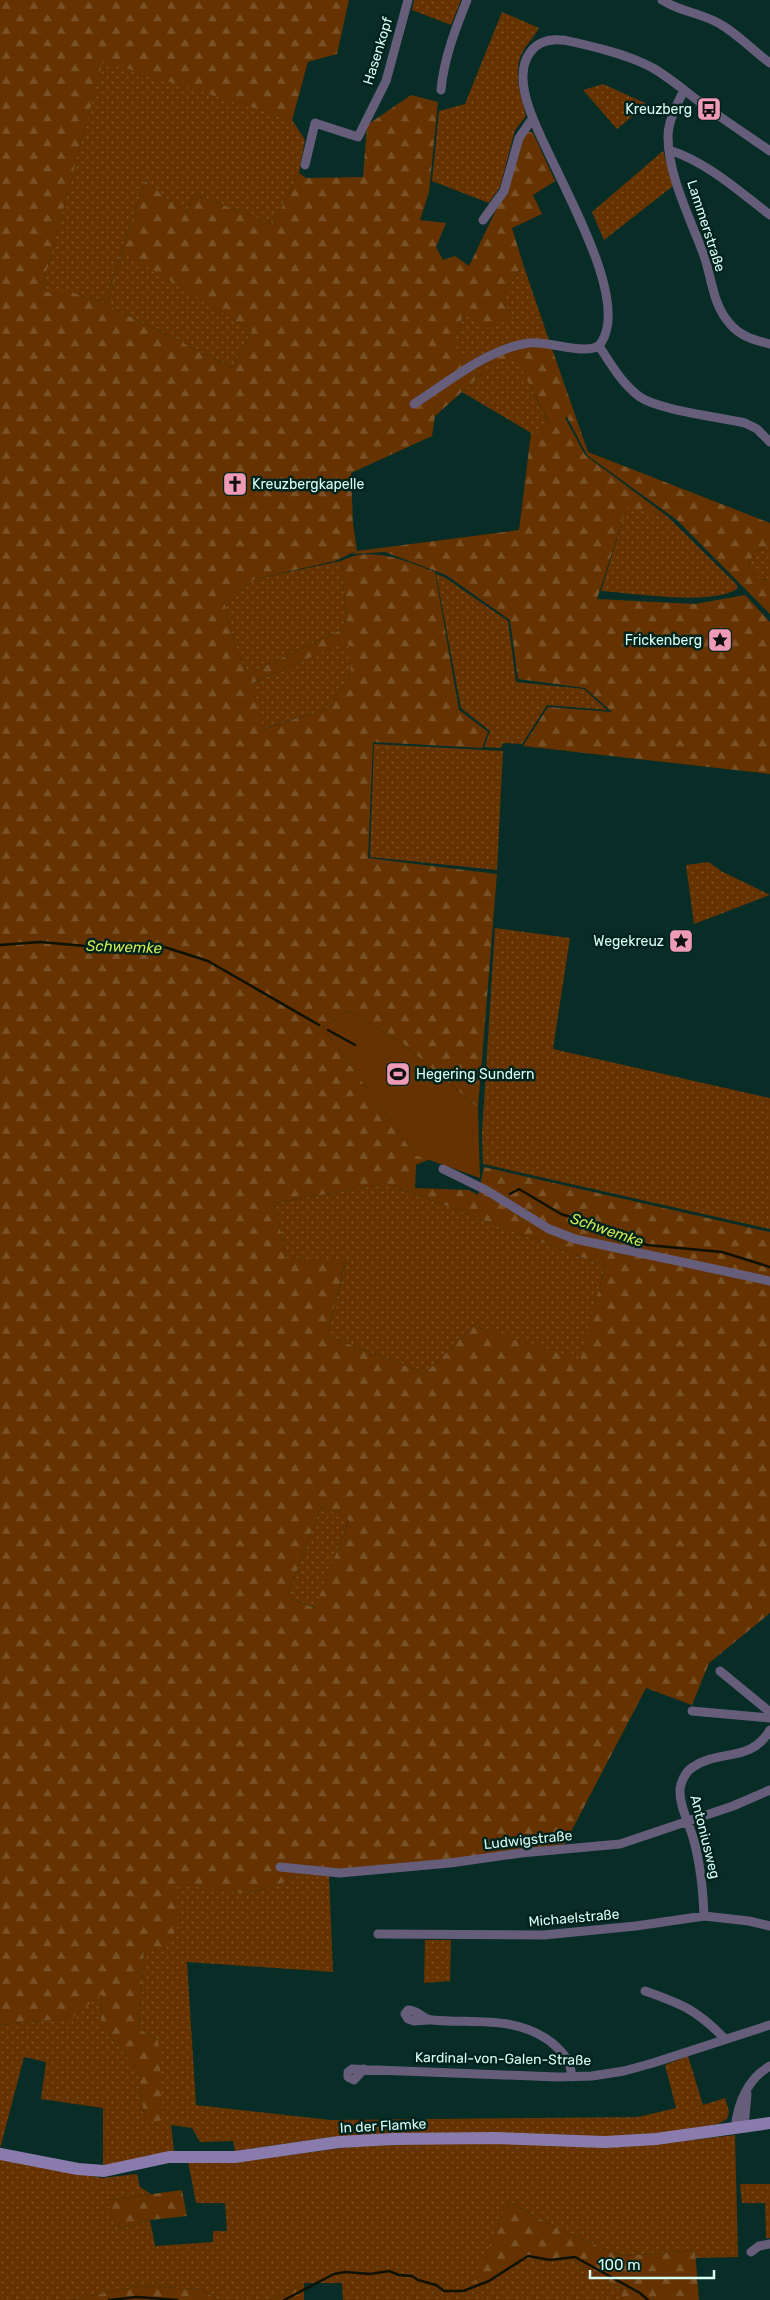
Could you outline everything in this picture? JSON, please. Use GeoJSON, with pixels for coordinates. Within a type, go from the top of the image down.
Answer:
{"type":"FeatureCollection","features":[{"type":"Feature","properties":{"kind":"main road","name":"In der Flamke"},"geometry":{"type":"LineString","coordinates":[[0,2154],[78,2169],[104,2171],[169,2156],[236,2157],[339,2142],[393,2139],[494,2138],[605,2142],[656,2139],[770,2123]]}},
{"type":"Feature","properties":{"kind":"street","name":"Hasenkopf"},"geometry":{"type":"LineString","coordinates":[[305,165],[315,123],[358,138],[386,81],[408,0]]}},
{"type":"Feature","properties":{"kind":"street"},"geometry":{"type":"LineString","coordinates":[[441,90],[448,47],[467,0]]}},
{"type":"Feature","properties":{"kind":"street"},"geometry":{"type":"LineString","coordinates":[[662,0],[722,25],[770,63]]}},
{"type":"Feature","properties":{"kind":"street"},"geometry":{"type":"LineString","coordinates":[[414,404],[495,352],[538,342],[586,351],[599,346],[606,335],[610,318],[609,308],[598,264],[577,214],[532,119],[525,96],[524,72],[527,58],[532,49],[547,40],[574,42],[635,60],[655,70],[770,151]]}},
{"type":"Feature","properties":{"kind":"street","name":"Lammerstraße"},"geometry":{"type":"LineString","coordinates":[[684,90],[669,126],[669,150],[682,197],[703,253],[721,312],[740,334],[770,344]]}},
{"type":"Feature","properties":{"kind":"street"},"geometry":{"type":"LineString","coordinates":[[483,220],[504,191],[519,138],[532,119]]}},
{"type":"Feature","properties":{"kind":"street"},"geometry":{"type":"LineString","coordinates":[[669,150],[685,155],[701,164],[770,215]]}},
{"type":"Feature","properties":{"kind":"street"},"geometry":{"type":"LineString","coordinates":[[599,346],[620,377],[641,398],[659,405],[744,423],[757,429],[770,442]]}},
{"type":"Feature","properties":{"kind":"street"},"geometry":{"type":"LineString","coordinates":[[443,1169],[486,1190],[548,1229],[574,1239],[770,1282]]}},
{"type":"Feature","properties":{"kind":"street"},"geometry":{"type":"LineString","coordinates":[[720,1671],[770,1712]]}},
{"type":"Feature","properties":{"kind":"street"},"geometry":{"type":"LineString","coordinates":[[692,1711],[770,1718]]}},
{"type":"Feature","properties":{"kind":"street","name":"Antoniusweg"},"geometry":{"type":"LineString","coordinates":[[704,1916],[703,1879],[680,1790],[684,1777],[691,1768],[701,1763],[751,1749],[763,1740],[770,1730]]}},
{"type":"Feature","properties":{"kind":"street","name":"Ludwigstraße"},"geometry":{"type":"LineString","coordinates":[[280,1867],[340,1873],[620,1844],[733,1806],[770,1790]]}},
{"type":"Feature","properties":{"kind":"street","name":"Michaelstraße"},"geometry":{"type":"LineString","coordinates":[[378,1934],[544,1935],[636,1926],[704,1916],[749,1921],[770,1926]]}},
{"type":"Feature","properties":{"kind":"street"},"geometry":{"type":"LineString","coordinates":[[645,1991],[683,2004],[708,2021],[725,2039]]}},
{"type":"Feature","properties":{"kind":"street"},"geometry":{"type":"LineString","coordinates":[[428,2020],[494,2022],[514,2025],[529,2030],[544,2037],[567,2057],[572,2077]]}},
{"type":"Feature","properties":{"kind":"street","name":"Kardinal-von-Galen-Straße"},"geometry":{"type":"LineString","coordinates":[[364,2069],[572,2077],[624,2071],[770,2025]]}},
{"type":"Feature","properties":{"kind":"street"},"geometry":{"type":"LineString","coordinates":[[739,2128],[738,2106],[747,2088],[755,2077],[770,2066]]}},
{"type":"Feature","properties":{"kind":"street"},"geometry":{"type":"LineString","coordinates":[[751,2252],[759,2246],[770,2244]]}},
{"type":"Feature","properties":{"kind":"green space"},"geometry":{"type":"Polygon","coordinates":[[[0,0],[349,0],[337,54],[308,62],[292,120],[103,61],[41,292],[71,292],[104,303],[145,181],[186,213],[194,194],[273,224],[299,173],[306,178],[363,177],[367,125],[411,95],[438,102],[429,192],[420,220],[446,223],[436,247],[443,260],[455,256],[469,266],[497,208],[522,136],[527,131],[533,133],[555,181],[533,195],[542,214],[512,228],[523,264],[501,299],[514,318],[485,329],[464,312],[452,346],[479,365],[522,346],[551,346],[588,452],[770,523],[770,546],[755,551],[749,563],[759,579],[770,580],[770,614],[677,520],[587,455],[567,417],[565,418],[585,455],[667,516],[627,507],[597,599],[695,604],[745,595],[770,622],[770,774],[523,746],[548,707],[612,712],[585,688],[518,679],[510,620],[446,575],[385,552],[352,554],[356,551],[335,561],[255,579],[224,601],[236,649],[248,675],[264,729],[329,708],[351,672],[348,641],[252,683],[250,673],[347,627],[341,561],[365,554],[388,556],[435,572],[459,710],[488,732],[482,748],[373,742],[368,858],[497,874],[478,1108],[400,1041],[348,1011],[323,1027],[415,1155],[430,1159],[416,1165],[415,1188],[469,1190],[478,1195],[484,1167],[770,1232],[770,1613],[709,1663],[692,1705],[646,1688],[562,1849],[301,1873],[278,1885],[245,1894],[177,1884],[178,1927],[163,1950],[144,1949],[139,2029],[158,2040],[163,2120],[145,2123],[138,2070],[101,2025],[102,1994],[72,2018],[0,2025],[0,0]],[[124,252],[107,305],[233,368],[252,331],[124,252]],[[517,360],[479,365],[484,372],[435,416],[432,436],[351,473],[353,523],[357,551],[519,530],[531,433],[549,423],[517,360]],[[386,1183],[275,1203],[286,1258],[346,1260],[327,1336],[425,1373],[474,1326],[580,1360],[605,1266],[386,1183]],[[321,1507],[287,1597],[315,1608],[349,1520],[321,1507]]]}},
{"type":"Feature","properties":{"kind":"green space"},"geometry":{"type":"Polygon","coordinates":[[[414,0],[461,0],[451,25],[412,10],[414,0]]]}},
{"type":"Feature","properties":{"kind":"green space"},"geometry":{"type":"Polygon","coordinates":[[[502,12],[539,28],[523,51],[518,67],[520,92],[526,116],[515,130],[500,187],[489,203],[432,181],[439,111],[465,104],[502,12]]]}},
{"type":"Feature","properties":{"kind":"green space"},"geometry":{"type":"Polygon","coordinates":[[[103,60],[292,120],[305,140],[299,173],[273,224],[194,194],[186,213],[145,181],[104,303],[71,292],[41,292],[103,60]]]}},
{"type":"Feature","properties":{"kind":"green space"},"geometry":{"type":"Polygon","coordinates":[[[603,84],[647,104],[617,129],[583,90],[603,84]]]}},
{"type":"Feature","properties":{"kind":"green space"},"geometry":{"type":"Polygon","coordinates":[[[663,151],[673,186],[604,240],[592,212],[663,151]]]}},
{"type":"Feature","properties":{"kind":"green space"},"geometry":{"type":"Polygon","coordinates":[[[124,251],[252,331],[233,368],[107,305],[124,251]]]}},
{"type":"Feature","properties":{"kind":"green space"},"geometry":{"type":"Polygon","coordinates":[[[523,264],[551,346],[481,365],[517,359],[549,424],[531,433],[462,392],[484,372],[452,346],[464,312],[514,318],[501,299],[523,264]]]}},
{"type":"Feature","properties":{"kind":"green space"},"geometry":{"type":"Polygon","coordinates":[[[627,506],[667,516],[737,585],[737,589],[725,594],[691,598],[601,591],[627,506]]]}},
{"type":"Feature","properties":{"kind":"green space"},"geometry":{"type":"Polygon","coordinates":[[[770,546],[770,580],[759,579],[749,563],[755,551],[770,546]]]}},
{"type":"Feature","properties":{"kind":"green space"},"geometry":{"type":"Polygon","coordinates":[[[341,561],[347,627],[250,673],[253,683],[349,640],[351,672],[329,708],[263,729],[248,675],[236,649],[224,601],[255,579],[341,561]]]}},
{"type":"Feature","properties":{"kind":"green space"},"geometry":{"type":"Polygon","coordinates":[[[436,574],[444,577],[508,621],[516,682],[584,689],[607,710],[547,705],[522,744],[503,743],[501,748],[484,747],[490,731],[461,708],[436,574]]]}},
{"type":"Feature","properties":{"kind":"green space"},"geometry":{"type":"Polygon","coordinates":[[[374,744],[503,751],[497,870],[370,857],[374,744]]]}},
{"type":"Feature","properties":{"kind":"green space"},"geometry":{"type":"Polygon","coordinates":[[[709,862],[721,871],[770,895],[694,924],[686,865],[709,862]]]}},
{"type":"Feature","properties":{"kind":"green space"},"geometry":{"type":"Polygon","coordinates":[[[495,928],[570,938],[553,1049],[770,1098],[770,1229],[483,1164],[482,1133],[495,928]]]}},
{"type":"Feature","properties":{"kind":"green space","name":"Hegering Sundern"},"geometry":{"type":"Polygon","coordinates":[[[348,1011],[400,1041],[478,1108],[480,1178],[415,1155],[323,1027],[348,1011]]]}},
{"type":"Feature","properties":{"kind":"green space"},"geometry":{"type":"Polygon","coordinates":[[[386,1183],[605,1266],[580,1361],[474,1326],[425,1373],[327,1336],[346,1261],[286,1258],[275,1203],[386,1183]]]}},
{"type":"Feature","properties":{"kind":"green space"},"geometry":{"type":"Polygon","coordinates":[[[321,1507],[349,1519],[316,1608],[287,1597],[321,1507]]]}},
{"type":"Feature","properties":{"kind":"green space"},"geometry":{"type":"Polygon","coordinates":[[[301,1873],[329,1876],[333,1972],[187,1962],[196,2105],[331,2120],[638,2117],[676,2108],[665,2065],[688,2056],[703,2105],[725,2098],[729,2111],[727,2119],[718,2124],[631,2139],[359,2136],[333,2137],[235,2151],[233,2141],[200,2142],[192,2128],[171,2125],[174,2151],[103,2167],[103,2108],[41,2099],[46,2062],[24,2057],[0,2149],[0,2025],[71,2018],[102,1993],[101,2025],[138,2070],[145,2123],[158,2040],[139,2029],[144,1949],[177,1883],[245,1894],[278,1885],[301,1873]]]}},
{"type":"Feature","properties":{"kind":"green space"},"geometry":{"type":"Polygon","coordinates":[[[425,1940],[451,1940],[450,1981],[424,1983],[425,1940]]]}},
{"type":"Feature","properties":{"kind":"green space"},"geometry":{"type":"Polygon","coordinates":[[[735,2135],[738,2257],[696,2258],[695,2250],[622,2256],[558,2229],[508,2201],[474,2284],[526,2260],[572,2260],[622,2289],[621,2300],[343,2300],[342,2283],[304,2283],[270,2300],[217,2300],[202,2289],[138,2286],[72,2300],[0,2300],[0,2159],[102,2178],[137,2174],[140,2187],[151,2194],[108,2200],[116,2230],[150,2220],[155,2246],[213,2242],[213,2231],[227,2231],[225,2203],[196,2203],[188,2161],[230,2163],[366,2145],[495,2142],[658,2144],[735,2135]]]}},
{"type":"Feature","properties":{"kind":"green space"},"geometry":{"type":"Polygon","coordinates":[[[740,2184],[770,2184],[770,2238],[766,2238],[765,2203],[742,2203],[740,2184]]]}},
{"type":"Feature","properties":{"kind":"green space"},"geometry":{"type":"Polygon","coordinates":[[[182,2190],[187,2216],[150,2220],[116,2230],[107,2200],[182,2190]]]}},
{"type":"Feature","properties":{"kind":"green space"},"geometry":{"type":"Polygon","coordinates":[[[508,2201],[558,2229],[622,2256],[695,2250],[699,2300],[621,2300],[622,2289],[572,2260],[526,2260],[473,2285],[508,2201]]]}},
{"type":"Feature","properties":{"kind":"green space"},"geometry":{"type":"Polygon","coordinates":[[[304,2283],[304,2300],[270,2300],[304,2283]]]}},
{"type":"Feature","properties":{"kind":"green space"},"geometry":{"type":"Polygon","coordinates":[[[138,2286],[202,2289],[217,2300],[72,2300],[138,2286]]]}},
{"type":"Feature","properties":{"kind":"waterway","name":"Schwemke"},"geometry":{"type":"LineString","coordinates":[[0,945],[40,942],[97,947],[158,945],[208,961],[319,1025]]}},
{"type":"Feature","properties":{"kind":"waterway","name":"Schwemke"},"geometry":{"type":"LineString","coordinates":[[328,1030],[355,1045]]}},
{"type":"Feature","properties":{"kind":"waterway","name":"Schwemke"},"geometry":{"type":"LineString","coordinates":[[510,1194],[519,1189],[561,1214],[604,1227],[647,1245],[722,1252],[770,1267]]}},
{"type":"Feature","properties":{"kind":"waterway"},"geometry":{"type":"LineString","coordinates":[[284,2300],[334,2274],[345,2272],[370,2274],[389,2271],[399,2275],[412,2276],[418,2280],[436,2285],[444,2291],[463,2291],[489,2281],[528,2256],[550,2260],[575,2257],[640,2293],[648,2300]]}},
{"type":"Feature","properties":{"kind":"waterway"},"geometry":{"type":"LineString","coordinates":[[109,2300],[137,2297],[177,2300]]}},
{"type":"Feature","properties":{"kind":"place","name":"Kreuzberg"},"geometry":{"type":"Point","coordinates":[709,109]}},
{"type":"Feature","properties":{"kind":"place","name":"Kreuzbergkapelle"},"geometry":{"type":"Point","coordinates":[235,484]}},
{"type":"Feature","properties":{"kind":"place","name":"Frickenberg"},"geometry":{"type":"Point","coordinates":[720,640]}},
{"type":"Feature","properties":{"kind":"place","name":"Wegekreuz"},"geometry":{"type":"Point","coordinates":[681,941]}},
{"type":"Feature","properties":{"kind":"place","name":"Hegering Sundern"},"geometry":{"type":"Point","coordinates":[398,1074]}}]}
